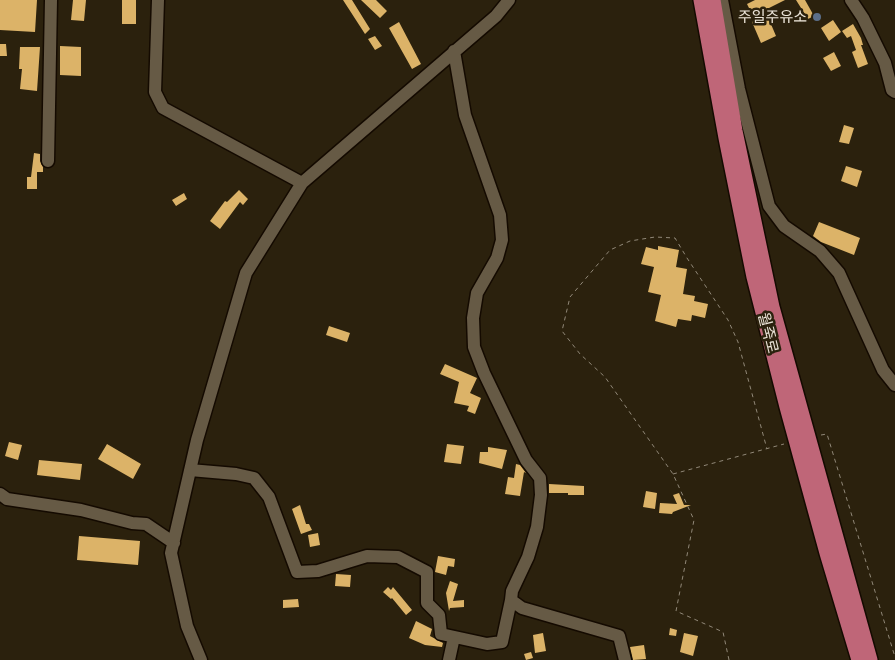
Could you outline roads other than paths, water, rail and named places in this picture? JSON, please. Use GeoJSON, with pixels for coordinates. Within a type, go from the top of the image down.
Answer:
{"type":"FeatureCollection","features":[{"type":"Feature","properties":{"kind":"main road","name":"월죽로"},"geometry":{"type":"LineString","coordinates":[[701,0],[754,277],[794,434],[859,660]]}},
{"type":"Feature","properties":{"kind":"main road","name":"월죽로"},"geometry":{"type":"LineString","coordinates":[[713,0],[735,130],[772,307],[870,660]]}},
{"type":"Feature","properties":{"kind":"street"},"geometry":{"type":"LineString","coordinates":[[48,161],[51,0]]}},
{"type":"Feature","properties":{"kind":"street"},"geometry":{"type":"LineString","coordinates":[[158,0],[156,92],[163,108],[302,183]]}},
{"type":"Feature","properties":{"kind":"street"},"geometry":{"type":"LineString","coordinates":[[201,660],[187,626],[171,554],[197,440],[246,273],[302,183],[454,50],[496,16],[508,0]]}},
{"type":"Feature","properties":{"kind":"street"},"geometry":{"type":"LineString","coordinates":[[722,0],[739,88],[770,206],[784,226],[820,251],[839,273],[883,370],[895,386]]}},
{"type":"Feature","properties":{"kind":"street"},"geometry":{"type":"LineString","coordinates":[[851,0],[863,18],[885,63],[892,90],[895,92]]}},
{"type":"Feature","properties":{"kind":"street"},"geometry":{"type":"LineString","coordinates":[[190,470],[236,474],[254,478],[269,497],[297,572],[318,571],[366,556],[398,557],[427,572],[427,603],[439,615],[441,634],[487,644],[502,642],[512,591],[528,558],[537,527],[542,495],[540,478],[526,460],[474,348],[473,318],[477,293],[497,258],[502,240],[500,215],[465,115],[454,50]]}},
{"type":"Feature","properties":{"kind":"street"},"geometry":{"type":"LineString","coordinates":[[0,494],[7,499],[81,510],[132,523],[146,524],[174,543]]}},
{"type":"Feature","properties":{"kind":"street"},"geometry":{"type":"LineString","coordinates":[[511,600],[522,608],[619,636],[625,660]]}},
{"type":"Feature","properties":{"kind":"street"},"geometry":{"type":"LineString","coordinates":[[449,660],[454,637]]}},
{"type":"Feature","properties":{"kind":"place","name":"주일주유소"},"geometry":{"type":"Point","coordinates":[817,17]}}]}
